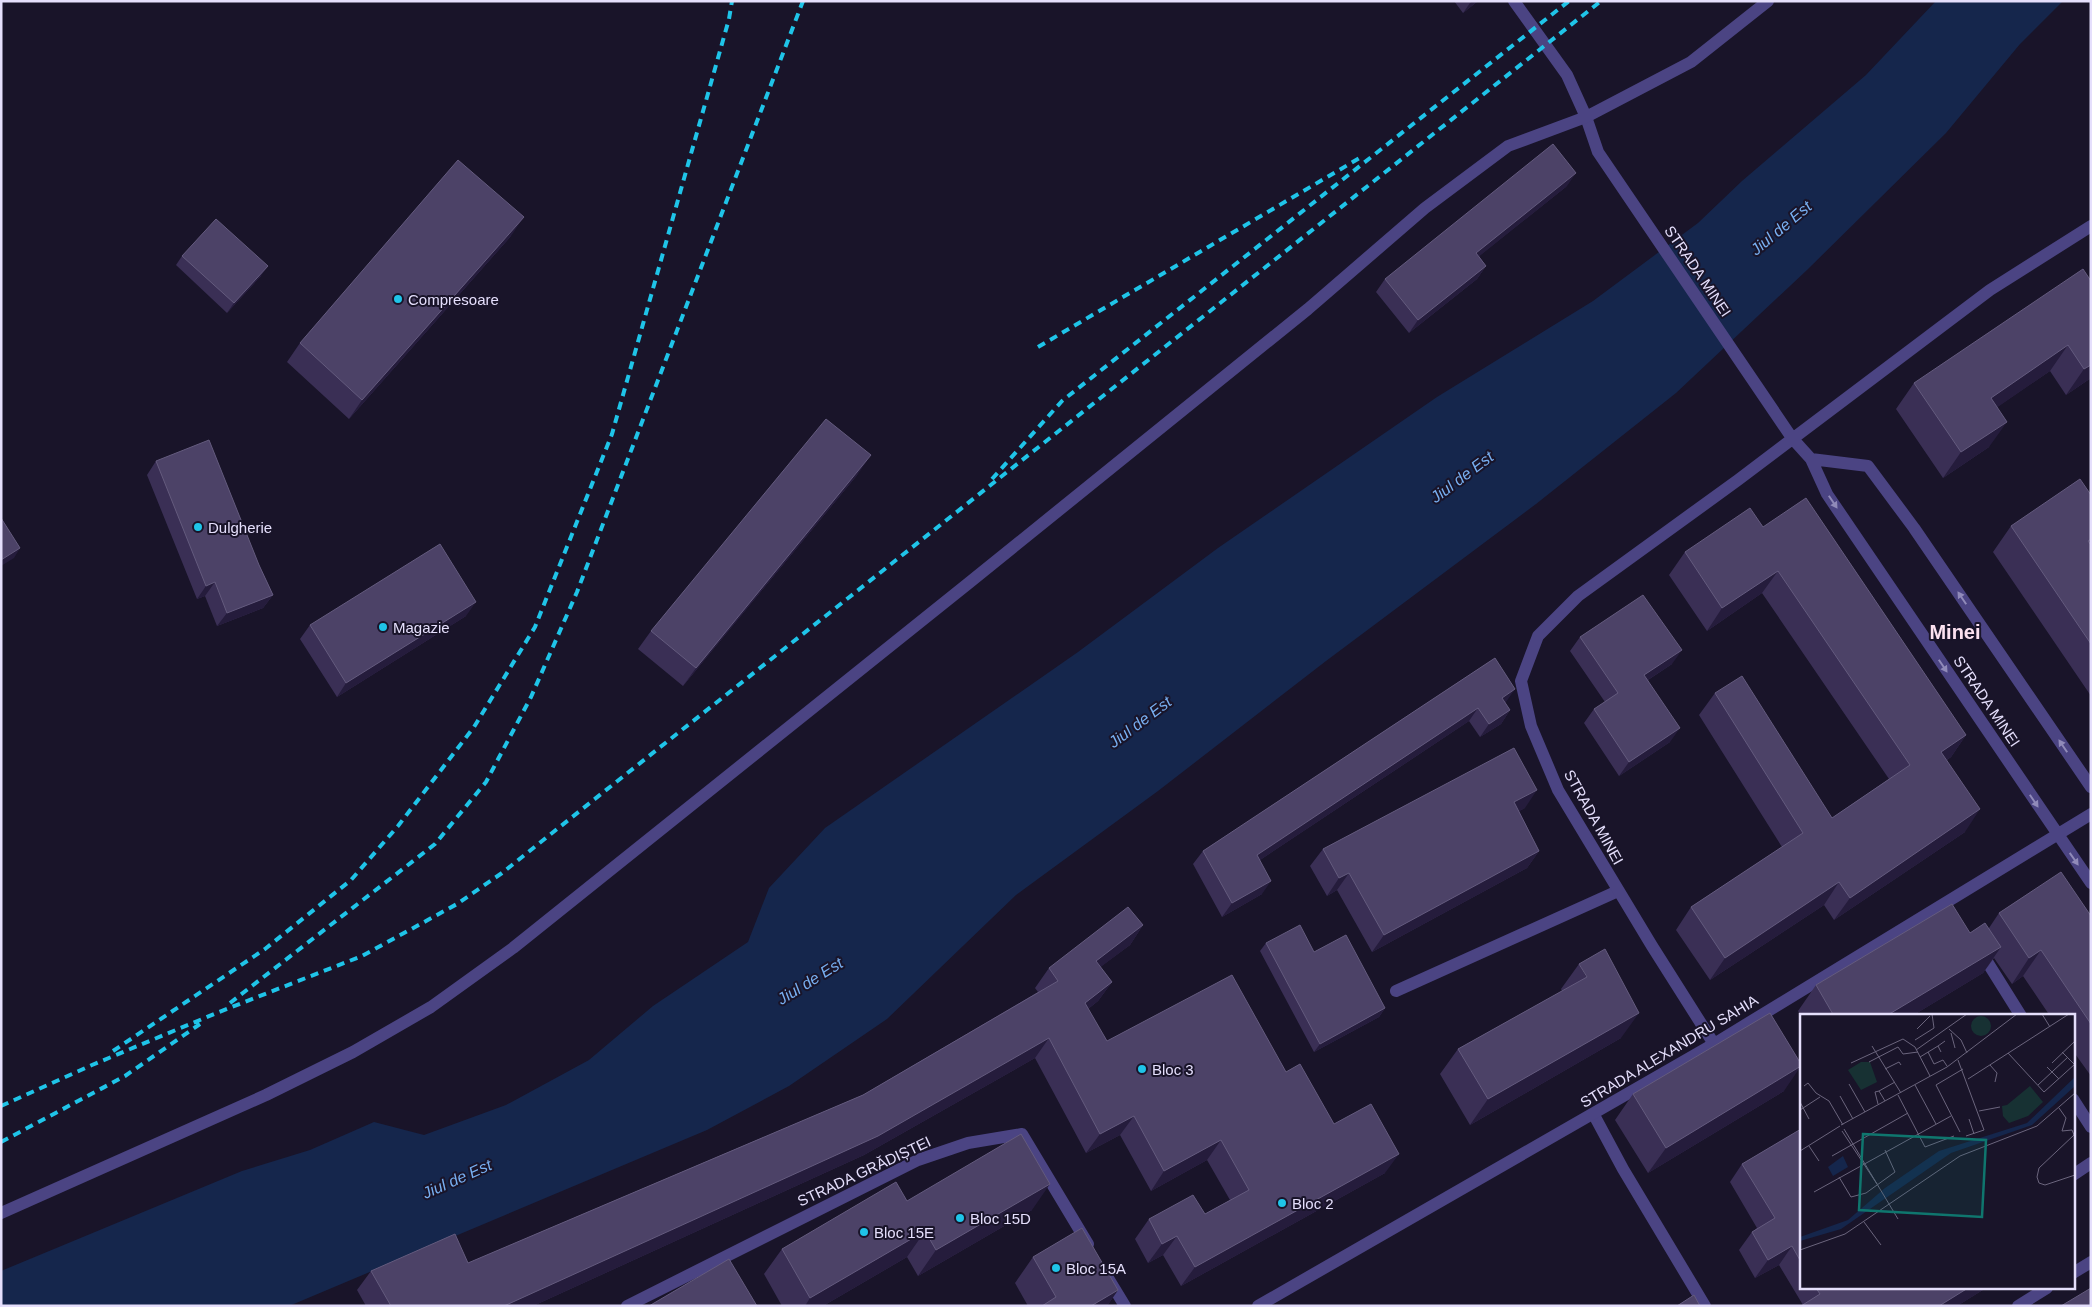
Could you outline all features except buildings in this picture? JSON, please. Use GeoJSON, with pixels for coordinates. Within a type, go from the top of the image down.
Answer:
{"type":"FeatureCollection","features":[{"type":"Feature","properties":{"kind":"street","name":"STRADA MINEI"},"geometry":{"type":"LineString","coordinates":[[1514,1],[1567,75],[1586,117],[1598,152],[1792,438],[1811,459],[1827,494],[2091,883]]}},
{"type":"Feature","properties":{"kind":"street"},"geometry":{"type":"LineString","coordinates":[[1,1213],[266,1095],[353,1052],[431,1007],[513,948],[955,594],[1308,309],[1425,208],[1508,146],[1586,117],[1691,62],[1768,1]]}},
{"type":"Feature","properties":{"kind":"street","name":"STRADA MINEI"},"geometry":{"type":"LineString","coordinates":[[1714,1044],[1618,891],[1558,790],[1531,726],[1521,681],[1538,636],[1578,596],[1738,480],[1990,290],[2091,226]]}},
{"type":"Feature","properties":{"kind":"street"},"geometry":{"type":"LineString","coordinates":[[1811,459],[1868,466],[1914,528],[2091,786]]}},
{"type":"Feature","properties":{"kind":"street","name":"STRADA ALEXANDRU SAHIA"},"geometry":{"type":"LineString","coordinates":[[1258,1306],[1594,1115],[1950,906],[2091,814]]}},
{"type":"Feature","properties":{"kind":"street"},"geometry":{"type":"LineString","coordinates":[[1396,991],[1618,891]]}},
{"type":"Feature","properties":{"kind":"street"},"geometry":{"type":"LineString","coordinates":[[1974,942],[2020,1014]]}},
{"type":"Feature","properties":{"kind":"street"},"geometry":{"type":"LineString","coordinates":[[2074,1101],[2091,1127]]}},
{"type":"Feature","properties":{"kind":"street"},"geometry":{"type":"LineString","coordinates":[[1594,1115],[1623,1169],[1706,1306]]}},
{"type":"Feature","properties":{"kind":"street","name":"STRADA GRĂDIȘTEI"},"geometry":{"type":"LineString","coordinates":[[627,1306],[918,1160],[968,1143],[1022,1134],[1125,1306]]}},
{"type":"Feature","properties":{"kind":"street"},"geometry":{"type":"LineString","coordinates":[[2074,1173],[2091,1163]]}},
{"type":"Feature","properties":{"kind":"street"},"geometry":{"type":"LineString","coordinates":[[2074,1272],[2091,1262]]}},
{"type":"Feature","properties":{"kind":"street"},"geometry":{"type":"LineString","coordinates":[[2018,1306],[2044,1290]]}},
{"type":"Feature","properties":{"kind":"water","name":"Jiul de Est"},"geometry":{"type":"Polygon","coordinates":[[[1936,1],[2063,1],[2020,44],[1946,133],[1807,270],[1676,393],[1536,504],[1326,661],[1158,791],[1016,895],[887,1019],[789,1086],[707,1130],[289,1306],[1,1306],[1,1271],[242,1171],[310,1150],[374,1122],[424,1135],[506,1105],[589,1060],[653,1006],[748,942],[769,888],[825,828],[1078,652],[1218,548],[1437,397],[1593,301],[1698,223],[1742,181],[1866,75],[1936,1]]]}},
{"type":"Feature","properties":{"kind":"railway"},"geometry":{"type":"LineString","coordinates":[[113,1051],[265,949],[351,880],[398,826],[474,727],[535,627],[612,434],[729,19],[732,1]]}},
{"type":"Feature","properties":{"kind":"railway"},"geometry":{"type":"LineString","coordinates":[[230,1003],[435,844],[486,782],[531,697],[577,592],[803,1]]}},
{"type":"Feature","properties":{"kind":"railway"},"geometry":{"type":"LineString","coordinates":[[992,479],[1062,401],[1569,1]]}},
{"type":"Feature","properties":{"kind":"railway"},"geometry":{"type":"LineString","coordinates":[[1,1106],[92,1065],[219,1012],[362,956],[457,904],[502,873],[1601,1]]}},
{"type":"Feature","properties":{"kind":"railway"},"geometry":{"type":"LineString","coordinates":[[1038,347],[1363,156]]}},
{"type":"Feature","properties":{"kind":"railway"},"geometry":{"type":"LineString","coordinates":[[1,1142],[125,1076],[200,1024]]}},
{"type":"Feature","properties":{"kind":"place","name":"Compresoare"},"geometry":{"type":"Point","coordinates":[398,299]}},
{"type":"Feature","properties":{"kind":"place","name":"Dulgherie"},"geometry":{"type":"Point","coordinates":[198,527]}},
{"type":"Feature","properties":{"kind":"place","name":"Magazie"},"geometry":{"type":"Point","coordinates":[383,627]}},
{"type":"Feature","properties":{"kind":"place","name":"Bloc 3"},"geometry":{"type":"Point","coordinates":[1142,1069]}},
{"type":"Feature","properties":{"kind":"place","name":"Bloc 2"},"geometry":{"type":"Point","coordinates":[1282,1203]}},
{"type":"Feature","properties":{"kind":"place","name":"Bloc 15D"},"geometry":{"type":"Point","coordinates":[960,1218]}},
{"type":"Feature","properties":{"kind":"place","name":"Bloc 15E"},"geometry":{"type":"Point","coordinates":[864,1232]}},
{"type":"Feature","properties":{"kind":"place","name":"Bloc 15A"},"geometry":{"type":"Point","coordinates":[1056,1268]}},
{"type":"Feature","properties":{"kind":"district","name":"Minei"},"geometry":{"type":"Point","coordinates":[1955,632]}}]}
